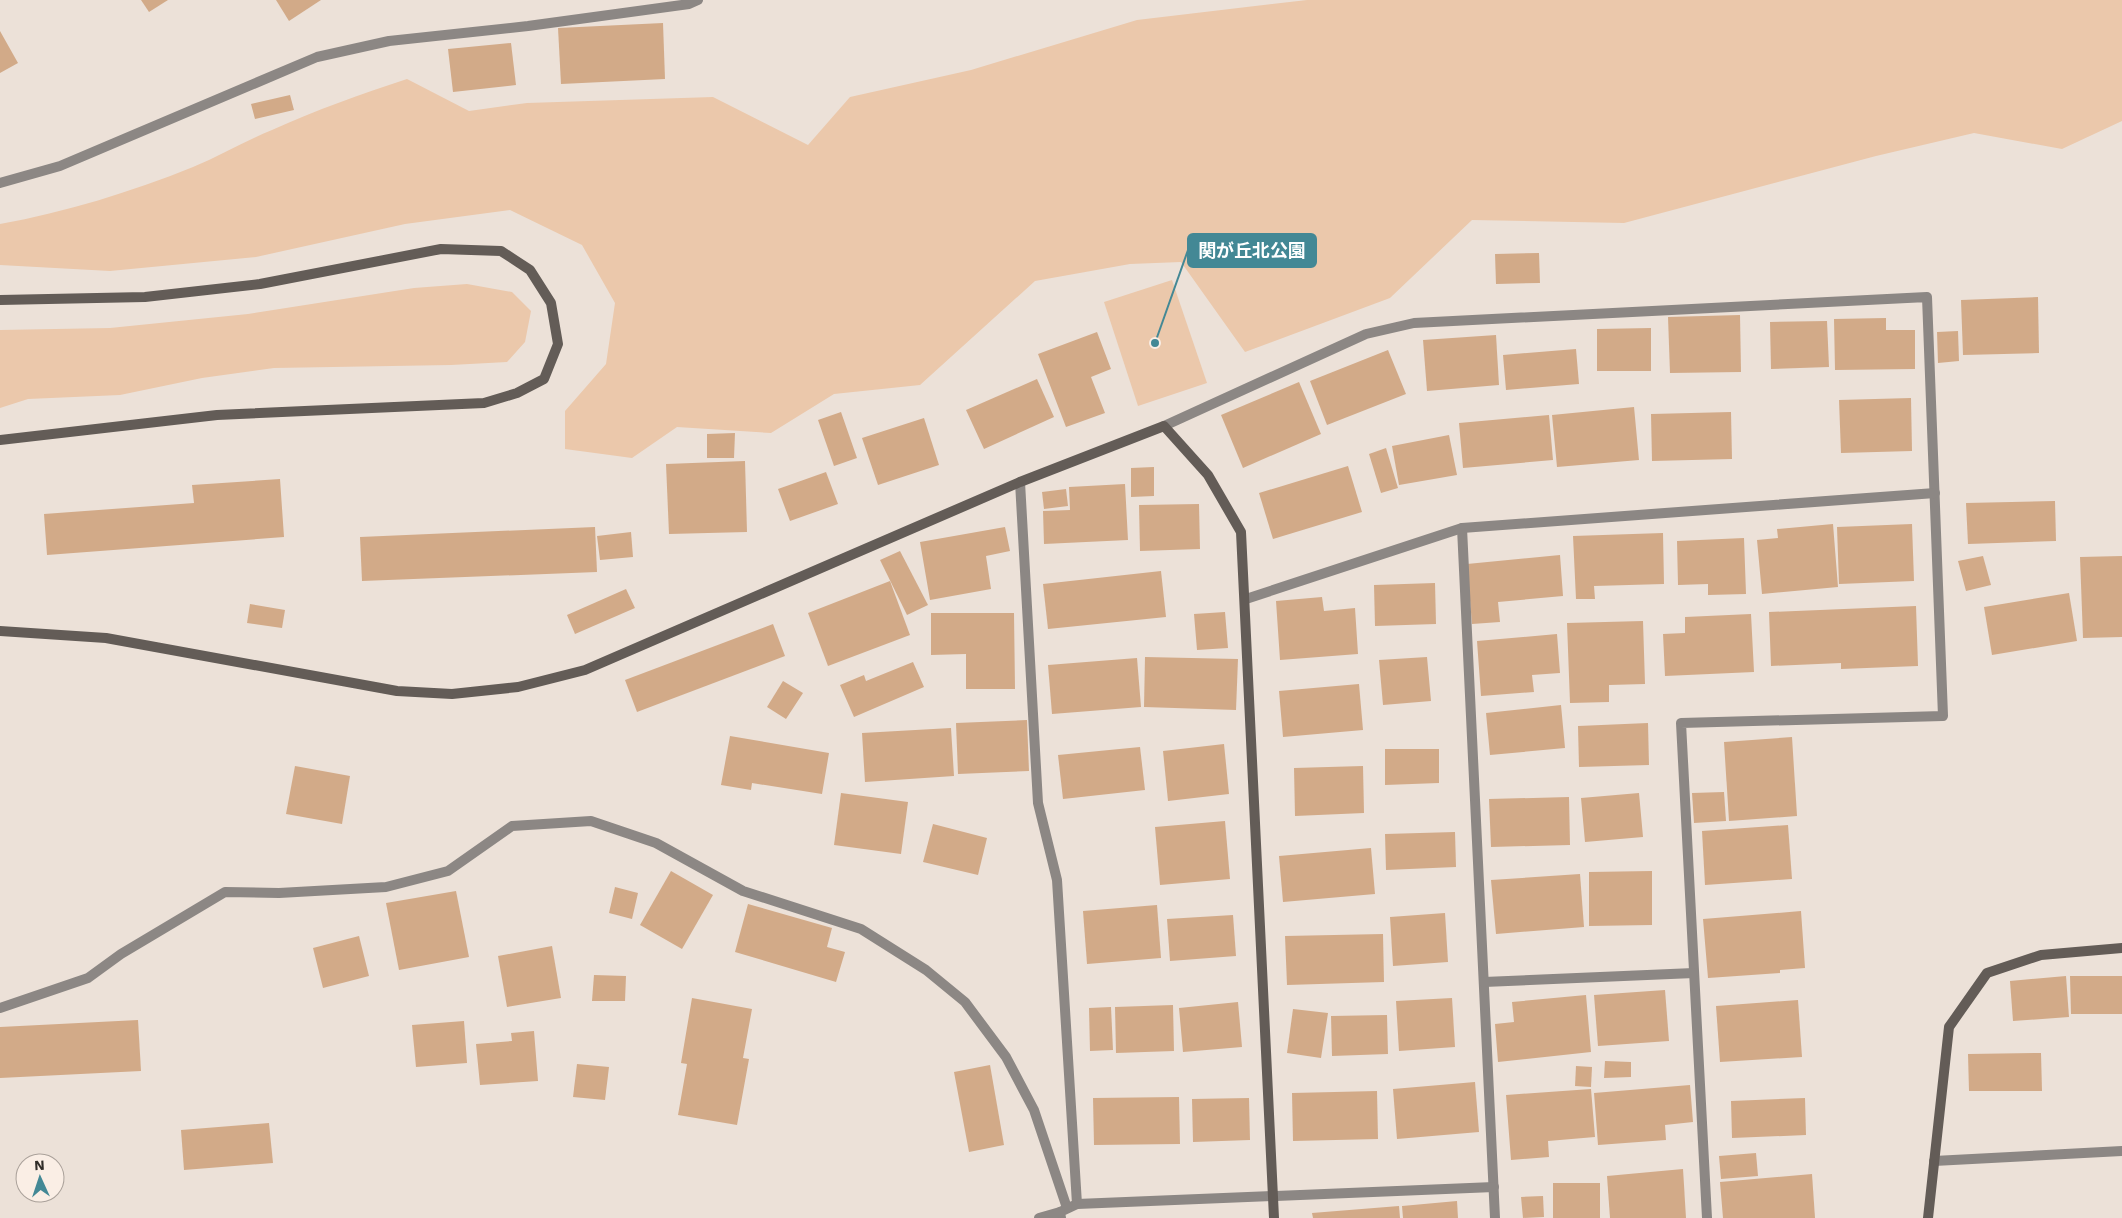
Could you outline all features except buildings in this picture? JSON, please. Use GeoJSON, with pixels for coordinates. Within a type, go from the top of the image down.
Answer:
{"type":"FeatureCollection","features":[{"type":"Feature","properties":{"kind":"street"},"geometry":{"type":"LineString","coordinates":[[0,183],[60,166],[317,57],[388,41],[528,26],[689,4],[698,0]]}},
{"type":"Feature","properties":{"kind":"street"},"geometry":{"type":"LineString","coordinates":[[0,300],[145,297],[260,284],[441,250],[501,251],[530,270],[551,303],[558,344],[544,379],[517,393],[484,403],[216,415],[0,440]]}},
{"type":"Feature","properties":{"kind":"street"},"geometry":{"type":"LineString","coordinates":[[0,631],[106,638],[397,690],[452,694],[518,687],[585,670],[1020,482],[1164,426],[1366,334],[1414,323],[1927,296],[1943,716],[1681,723],[1708,1218]]}},
{"type":"Feature","properties":{"kind":"street"},"geometry":{"type":"LineString","coordinates":[[1164,426],[1208,475],[1241,532],[1246,600],[1274,1218]]}},
{"type":"Feature","properties":{"kind":"street"},"geometry":{"type":"LineString","coordinates":[[1020,482],[1038,802],[1057,880],[1066,1210]]}},
{"type":"Feature","properties":{"kind":"street"},"geometry":{"type":"LineString","coordinates":[[1246,600],[1462,528],[1935,494]]}},
{"type":"Feature","properties":{"kind":"street"},"geometry":{"type":"LineString","coordinates":[[1462,528],[1495,1218]]}},
{"type":"Feature","properties":{"kind":"street"},"geometry":{"type":"LineString","coordinates":[[0,1008],[88,978],[122,954],[225,892],[279,893],[386,886],[448,871],[512,826],[591,821],[656,843],[743,891],[861,929],[926,970],[965,1002],[1006,1057],[1034,1110],[1066,1210]]}},
{"type":"Feature","properties":{"kind":"street"},"geometry":{"type":"LineString","coordinates":[[1928,1218],[1949,1027],[1987,973],[2041,955],[2122,948]]}},
{"type":"Feature","properties":{"kind":"street"},"geometry":{"type":"LineString","coordinates":[[1484,982],[1694,973]]}},
{"type":"Feature","properties":{"kind":"street"},"geometry":{"type":"LineString","coordinates":[[1934,1161],[2122,1151]]}},
{"type":"Feature","properties":{"kind":"street"},"geometry":{"type":"LineString","coordinates":[[1039,1218],[1066,1210],[1273,1195],[1494,1187]]}},
{"type":"Feature","properties":{"kind":"shaded area"},"geometry":{"type":"Polygon","coordinates":[[[1307,0],[2122,0],[2122,121],[2062,149],[1974,133],[1876,156],[1624,223],[1472,220],[1390,298],[1245,352],[1181,262],[1130,264],[1035,281],[920,385],[834,394],[771,433],[677,427],[632,458],[565,449],[565,411],[606,364],[615,303],[582,245],[510,210],[405,224],[256,257],[110,271],[0,265],[0,224],[74,207],[146,185],[203,163],[262,134],[305,116],[407,79],[469,111],[527,103],[713,97],[808,145],[850,97],[971,70],[1137,20],[1307,0]]]}},
{"type":"Feature","properties":{"kind":"shaded area"},"geometry":{"type":"Polygon","coordinates":[[[1172,280],[1207,383],[1138,406],[1104,302],[1172,280]]]}},
{"type":"Feature","properties":{"kind":"shaded area"},"geometry":{"type":"Polygon","coordinates":[[[467,284],[512,292],[531,311],[525,342],[507,362],[451,365],[274,368],[202,378],[120,395],[28,399],[0,408],[0,330],[110,328],[248,314],[414,288],[467,284]]]}},
{"type":"Feature","properties":{"kind":"place","name":"関が丘北公園"},"geometry":{"type":"Point","coordinates":[1155,343]}}]}
